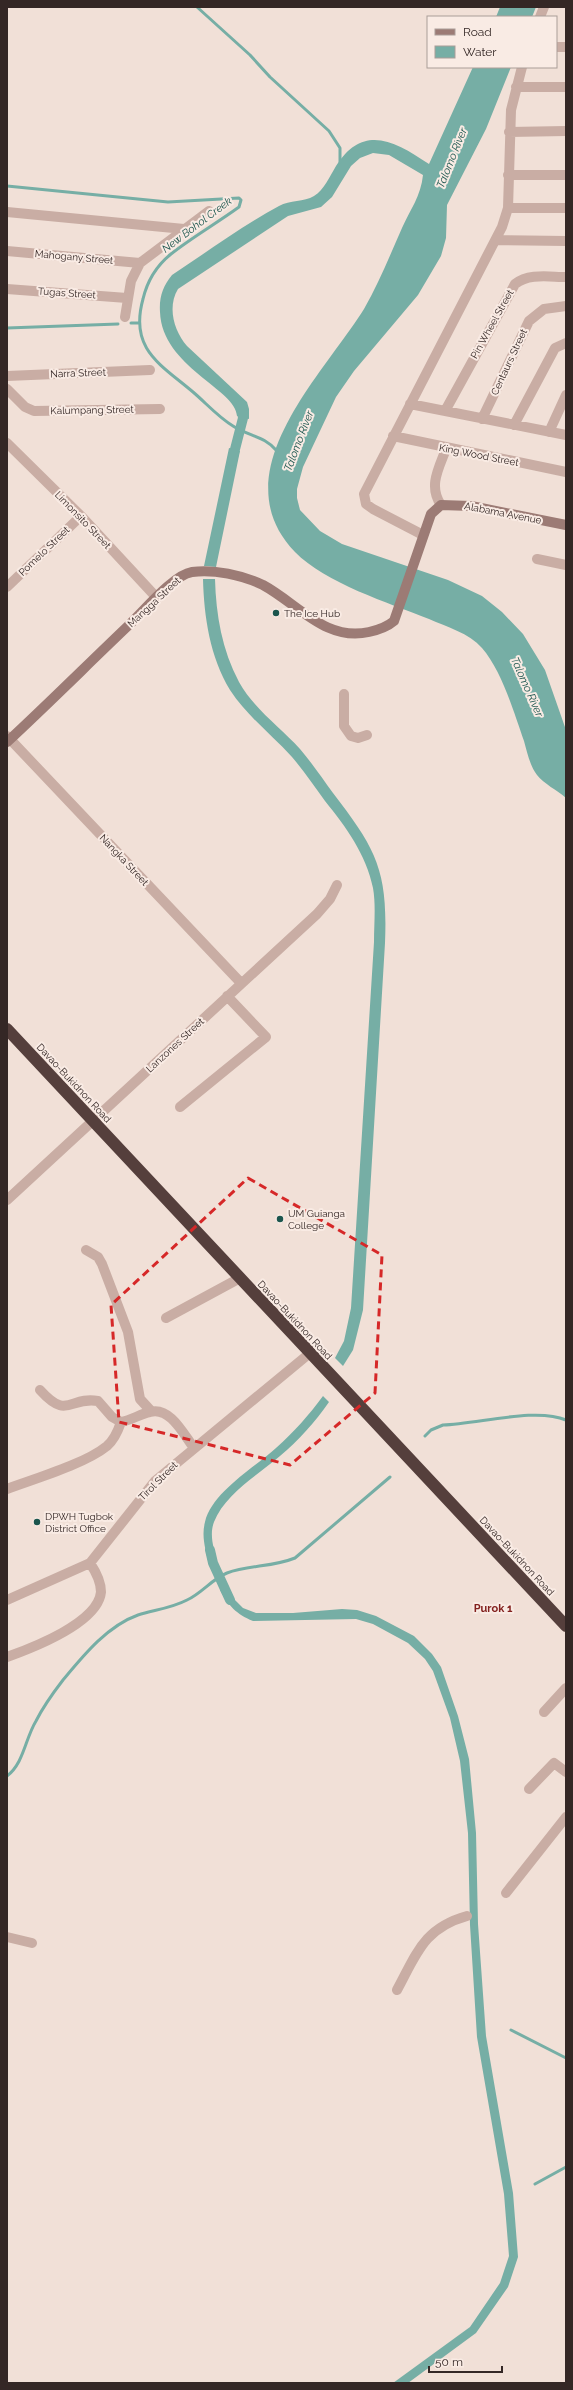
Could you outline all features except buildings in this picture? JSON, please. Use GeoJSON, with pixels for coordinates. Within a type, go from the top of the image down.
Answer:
{"type":"FeatureCollection","features":[{"type":"Feature","properties":{"kind":"highway","name":"Davao-Bukidnon Road"},"geometry":{"type":"LineString","coordinates":[[7,1029],[566,1626]]}},
{"type":"Feature","properties":{"kind":"street"},"geometry":{"type":"LineString","coordinates":[[446,449],[434,486],[434,493],[441,505],[431,514],[423,535],[373,510],[365,501],[365,490],[496,240],[508,208],[510,132],[516,88],[522,68]]}},
{"type":"Feature","properties":{"kind":"street"},"geometry":{"type":"LineString","coordinates":[[516,88],[566,87]]}},
{"type":"Feature","properties":{"kind":"street"},"geometry":{"type":"LineString","coordinates":[[510,132],[566,131]]}},
{"type":"Feature","properties":{"kind":"street"},"geometry":{"type":"LineString","coordinates":[[508,175],[566,175]]}},
{"type":"Feature","properties":{"kind":"street"},"geometry":{"type":"LineString","coordinates":[[508,208],[566,208]]}},
{"type":"Feature","properties":{"kind":"street"},"geometry":{"type":"LineString","coordinates":[[125,317],[131,281],[140,263],[209,211]]}},
{"type":"Feature","properties":{"kind":"street"},"geometry":{"type":"LineString","coordinates":[[7,212],[184,229]]}},
{"type":"Feature","properties":{"kind":"street"},"geometry":{"type":"LineString","coordinates":[[496,240],[566,241]]}},
{"type":"Feature","properties":{"kind":"street","name":"Mahogany Street"},"geometry":{"type":"LineString","coordinates":[[7,251],[140,263]]}},
{"type":"Feature","properties":{"kind":"street","name":"Pin Wheel Street"},"geometry":{"type":"LineString","coordinates":[[445,411],[515,284],[522,278],[530,276],[566,277]]}},
{"type":"Feature","properties":{"kind":"street","name":"Tugas Street"},"geometry":{"type":"LineString","coordinates":[[7,289],[127,298]]}},
{"type":"Feature","properties":{"kind":"street","name":"Centaurs Street"},"geometry":{"type":"LineString","coordinates":[[482,419],[529,321],[544,309],[566,306]]}},
{"type":"Feature","properties":{"kind":"street"},"geometry":{"type":"LineString","coordinates":[[514,425],[555,348],[566,343]]}},
{"type":"Feature","properties":{"kind":"street","name":"Narra Street"},"geometry":{"type":"LineString","coordinates":[[7,376],[150,370]]}},
{"type":"Feature","properties":{"kind":"street","name":"Kalumpang Street"},"geometry":{"type":"LineString","coordinates":[[7,389],[25,407],[39,411],[160,410]]}},
{"type":"Feature","properties":{"kind":"street"},"geometry":{"type":"LineString","coordinates":[[549,432],[566,395]]}},
{"type":"Feature","properties":{"kind":"street"},"geometry":{"type":"LineString","coordinates":[[410,404],[566,435]]}},
{"type":"Feature","properties":{"kind":"street","name":"King Wood Street"},"geometry":{"type":"LineString","coordinates":[[393,436],[446,449],[566,472]]}},
{"type":"Feature","properties":{"kind":"street","name":"Limonsito Street"},"geometry":{"type":"LineString","coordinates":[[7,443],[81,516],[157,598]]}},
{"type":"Feature","properties":{"kind":"street","name":"Alabama Avenue"},"geometry":{"type":"LineString","coordinates":[[441,505],[471,506],[566,525]]}},
{"type":"Feature","properties":{"kind":"street","name":"Pomelo Street"},"geometry":{"type":"LineString","coordinates":[[7,587],[81,516]]}},
{"type":"Feature","properties":{"kind":"street","name":"Mangga Street"},"geometry":{"type":"LineString","coordinates":[[8,739],[157,598],[186,574],[220,573],[238,576],[261,585],[314,620],[344,634],[352,635],[379,630],[390,624],[395,617],[423,535]]}},
{"type":"Feature","properties":{"kind":"street"},"geometry":{"type":"LineString","coordinates":[[537,559],[566,565]]}},
{"type":"Feature","properties":{"kind":"street"},"geometry":{"type":"LineString","coordinates":[[344,694],[344,726],[351,736],[358,738],[367,735]]}},
{"type":"Feature","properties":{"kind":"street","name":"Nangka Street"},"geometry":{"type":"LineString","coordinates":[[8,739],[241,983]]}},
{"type":"Feature","properties":{"kind":"street","name":"Lanzones Street"},"geometry":{"type":"LineString","coordinates":[[7,1200],[317,914],[330,899],[338,885]]}},
{"type":"Feature","properties":{"kind":"street"},"geometry":{"type":"LineString","coordinates":[[180,1107],[266,1037],[227,996]]}},
{"type":"Feature","properties":{"kind":"street"},"geometry":{"type":"LineString","coordinates":[[86,1250],[98,1257],[102,1264],[128,1332],[140,1399],[150,1411]]}},
{"type":"Feature","properties":{"kind":"street"},"geometry":{"type":"LineString","coordinates":[[166,1318],[240,1278]]}},
{"type":"Feature","properties":{"kind":"street","name":"Tirol Street"},"geometry":{"type":"LineString","coordinates":[[7,1600],[90,1563],[146,1490],[194,1448],[310,1353]]}},
{"type":"Feature","properties":{"kind":"street"},"geometry":{"type":"LineString","coordinates":[[40,1390],[54,1404],[60,1406],[98,1401],[112,1417],[121,1422],[136,1419],[150,1411],[159,1412],[170,1418],[194,1448]]}},
{"type":"Feature","properties":{"kind":"street"},"geometry":{"type":"LineString","coordinates":[[7,1489],[65,1468],[106,1447],[114,1437],[121,1422]]}},
{"type":"Feature","properties":{"kind":"street"},"geometry":{"type":"LineString","coordinates":[[7,1657],[49,1641],[68,1630],[93,1607],[101,1593],[100,1585],[90,1563]]}},
{"type":"Feature","properties":{"kind":"street"},"geometry":{"type":"LineString","coordinates":[[544,1712],[566,1688]]}},
{"type":"Feature","properties":{"kind":"street"},"geometry":{"type":"LineString","coordinates":[[529,1789],[554,1763],[566,1772]]}},
{"type":"Feature","properties":{"kind":"street"},"geometry":{"type":"LineString","coordinates":[[506,1893],[566,1817]]}},
{"type":"Feature","properties":{"kind":"street"},"geometry":{"type":"LineString","coordinates":[[397,1990],[419,1950],[433,1931],[449,1921],[467,1916]]}},
{"type":"Feature","properties":{"kind":"street"},"geometry":{"type":"LineString","coordinates":[[7,1937],[32,1943]]}},
{"type":"Feature","properties":{"kind":"highlighted area"},"geometry":{"type":"Polygon","coordinates":[[[248,1178],[382,1255],[375,1393],[290,1465],[119,1422],[111,1305],[248,1178]]]}},
{"type":"Feature","properties":{"kind":"water"},"geometry":{"type":"Polygon","coordinates":[[[500,7],[536,7],[532,16],[496,16],[500,7]]]}},
{"type":"Feature","properties":{"kind":"water","name":"Talomo River"},"geometry":{"type":"Polygon","coordinates":[[[473,68],[511,68],[486,129],[447,205],[446,238],[441,256],[418,295],[354,371],[336,397],[303,467],[297,489],[297,498],[300,510],[320,531],[342,544],[448,580],[482,596],[502,612],[523,634],[545,670],[566,730],[566,798],[543,781],[532,767],[512,705],[496,668],[477,643],[471,638],[457,631],[358,591],[323,573],[295,552],[275,522],[268,491],[273,459],[286,426],[304,395],[364,309],[418,196],[423,175],[389,155],[373,153],[360,158],[351,166],[332,197],[321,207],[288,216],[178,289],[173,303],[173,311],[176,326],[182,340],[247,402],[249,419],[237,416],[233,406],[225,396],[185,362],[173,348],[164,331],[160,312],[160,301],[166,283],[172,275],[238,231],[279,206],[314,196],[324,187],[336,166],[346,153],[357,144],[368,140],[380,140],[392,143],[429,164],[473,68]]]}},
{"type":"Feature","properties":{"kind":"water"},"geometry":{"type":"Polygon","coordinates":[[[229,448],[240,451],[216,567],[204,566],[229,448]]]}},
{"type":"Feature","properties":{"kind":"water"},"geometry":{"type":"Polygon","coordinates":[[[203,579],[215,579],[217,606],[224,645],[239,682],[252,701],[304,754],[348,813],[369,846],[381,878],[384,897],[385,943],[363,1310],[353,1350],[343,1366],[335,1358],[344,1341],[351,1308],[374,942],[375,908],[373,888],[366,864],[340,821],[292,757],[252,717],[230,690],[217,664],[209,636],[203,579]]]}},
{"type":"Feature","properties":{"kind":"water"},"geometry":{"type":"Polygon","coordinates":[[[323,1396],[329,1402],[294,1444],[234,1494],[219,1512],[214,1522],[212,1532],[212,1542],[217,1561],[209,1564],[204,1544],[204,1528],[209,1511],[216,1501],[235,1481],[267,1456],[289,1436],[307,1417],[323,1396]]]}},
{"type":"Feature","properties":{"kind":"water"},"geometry":{"type":"Polygon","coordinates":[[[228,1587],[234,1599],[243,1608],[256,1613],[293,1613],[342,1609],[357,1610],[376,1616],[414,1636],[432,1654],[441,1667],[458,1716],[469,1759],[476,1833],[478,1924],[486,2036],[513,2193],[518,2257],[508,2287],[476,2333],[408,2383],[393,2383],[470,2327],[500,2283],[509,2256],[504,2194],[477,2037],[470,1925],[468,1833],[460,1761],[450,1718],[433,1671],[425,1659],[408,1643],[373,1624],[356,1619],[253,1621],[237,1612],[227,1601],[220,1590],[228,1587]]]}},
{"type":"Feature","properties":{"kind":"waterway"},"geometry":{"type":"LineString","coordinates":[[197,7],[250,55],[270,77],[329,131],[340,148],[340,162]]}},
{"type":"Feature","properties":{"kind":"waterway","name":"New Bohol Creek"},"geometry":{"type":"LineString","coordinates":[[7,186],[168,202],[239,198],[241,200],[239,207],[179,248],[157,269],[147,286],[143,299],[140,316],[140,331],[150,354],[169,373],[228,422],[239,429],[262,439],[277,451]]}},
{"type":"Feature","properties":{"kind":"waterway"},"geometry":{"type":"LineString","coordinates":[[131,323],[139,323]]}},
{"type":"Feature","properties":{"kind":"waterway"},"geometry":{"type":"LineString","coordinates":[[7,328],[118,324]]}},
{"type":"Feature","properties":{"kind":"waterway","name":"New Bohol Creek"},"geometry":{"type":"LineString","coordinates":[[232,461],[243,418],[241,405]]}},
{"type":"Feature","properties":{"kind":"waterway"},"geometry":{"type":"LineString","coordinates":[[425,1436],[431,1430],[443,1425],[506,1417],[539,1415],[554,1416],[566,1420]]}},
{"type":"Feature","properties":{"kind":"waterway"},"geometry":{"type":"LineString","coordinates":[[7,1776],[13,1771],[21,1758],[32,1728],[52,1695],[79,1661],[96,1643],[116,1626],[138,1615],[181,1603],[197,1594],[227,1573],[235,1570],[278,1563],[295,1558],[390,1477]]}},
{"type":"Feature","properties":{"kind":"waterway"},"geometry":{"type":"LineString","coordinates":[[210,1550],[213,1563],[230,1600]]}},
{"type":"Feature","properties":{"kind":"waterway"},"geometry":{"type":"LineString","coordinates":[[511,2030],[566,2058]]}},
{"type":"Feature","properties":{"kind":"waterway"},"geometry":{"type":"LineString","coordinates":[[535,2184],[566,2167]]}},
{"type":"Feature","properties":{"kind":"place","name":"The Ice Hub"},"geometry":{"type":"Point","coordinates":[276,613]}},
{"type":"Feature","properties":{"kind":"place","name":"UM Guianga College"},"geometry":{"type":"Point","coordinates":[280,1219]}},
{"type":"Feature","properties":{"kind":"place","name":"DPWH Tugbok District Office"},"geometry":{"type":"Point","coordinates":[37,1522]}},
{"type":"Feature","properties":{"kind":"district","name":"Purok 1"},"geometry":{"type":"Point","coordinates":[493,1608]}}]}
